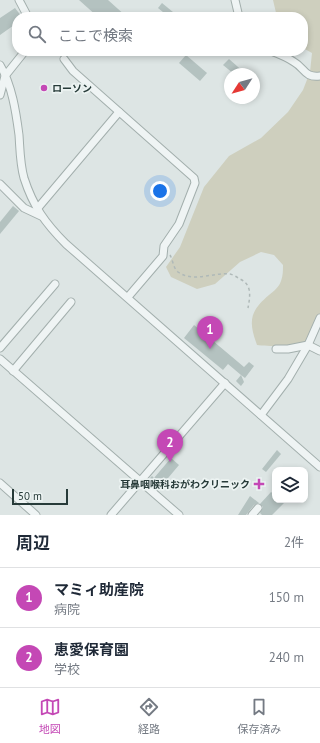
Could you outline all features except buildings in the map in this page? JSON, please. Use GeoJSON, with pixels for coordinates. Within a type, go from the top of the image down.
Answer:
{"type":"FeatureCollection","features":[{"type":"Feature","properties":{"kind":"street"},"geometry":{"type":"LineString","coordinates":[[19,0],[25,12]]}},
{"type":"Feature","properties":{"kind":"street"},"geometry":{"type":"LineString","coordinates":[[235,0],[239,12]]}},
{"type":"Feature","properties":{"kind":"street"},"geometry":{"type":"LineString","coordinates":[[0,95],[5,76],[21,56]]}},
{"type":"Feature","properties":{"kind":"street"},"geometry":{"type":"LineString","coordinates":[[282,56],[298,64],[306,74],[320,76]]}},
{"type":"Feature","properties":{"kind":"street"},"geometry":{"type":"LineString","coordinates":[[64,59],[73,71],[194,178],[195,183],[181,220],[164,246],[162,256],[128,297]]}},
{"type":"Feature","properties":{"kind":"street"},"geometry":{"type":"LineString","coordinates":[[0,65],[15,109],[24,177],[36,208],[41,216],[66,244],[320,467]]}},
{"type":"Feature","properties":{"kind":"street"},"geometry":{"type":"LineString","coordinates":[[36,208],[119,112]]}},
{"type":"Feature","properties":{"kind":"street"},"geometry":{"type":"LineString","coordinates":[[0,185],[24,208],[41,216]]}},
{"type":"Feature","properties":{"kind":"street"},"geometry":{"type":"LineString","coordinates":[[0,348],[55,284]]}},
{"type":"Feature","properties":{"kind":"street"},"geometry":{"type":"LineString","coordinates":[[13,371],[71,302]]}},
{"type":"Feature","properties":{"kind":"street"},"geometry":{"type":"LineString","coordinates":[[261,415],[288,379],[308,345],[320,318]]}},
{"type":"Feature","properties":{"kind":"street"},"geometry":{"type":"LineString","coordinates":[[276,349],[288,349],[308,345],[320,351]]}},
{"type":"Feature","properties":{"kind":"street"},"geometry":{"type":"LineString","coordinates":[[0,359],[179,515]]}},
{"type":"Feature","properties":{"kind":"street"},"geometry":{"type":"LineString","coordinates":[[111,515],[225,383]]}},
{"type":"Feature","properties":{"kind":"street"},"geometry":{"type":"LineString","coordinates":[[0,483],[36,515]]}},
{"type":"Feature","properties":{"kind":"street"},"geometry":{"type":"LineString","coordinates":[[252,515],[258,508]]}},
{"type":"Feature","properties":{"kind":"path"},"geometry":{"type":"LineString","coordinates":[[164,251],[171,255],[175,268],[178,272],[186,276],[204,277],[230,274],[245,282],[249,289],[250,296],[248,308]]}},
{"type":"Feature","properties":{"kind":"green space"},"geometry":{"type":"Polygon","coordinates":[[[273,0],[320,0],[320,313],[313,332],[307,341],[303,344],[290,346],[257,345],[252,329],[252,317],[254,312],[258,306],[278,287],[282,279],[283,265],[274,255],[261,252],[240,262],[215,284],[197,289],[171,277],[166,267],[180,247],[204,187],[229,156],[261,138],[288,112],[303,90],[310,72],[312,53],[308,51],[308,12],[276,12],[273,0]]]}},
{"type":"Feature","properties":{"kind":"place","name":"ローソン"},"geometry":{"type":"Point","coordinates":[44,88]}},
{"type":"Feature","properties":{"kind":"place","name":"マミィ助産院"},"geometry":{"type":"Point","coordinates":[210,349]}},
{"type":"Feature","properties":{"kind":"place","name":"恵愛保育園"},"geometry":{"type":"Point","coordinates":[170,462]}},
{"type":"Feature","properties":{"kind":"place","name":"耳鼻咽喉科おがわクリニック"},"geometry":{"type":"Point","coordinates":[259,484]}}]}
